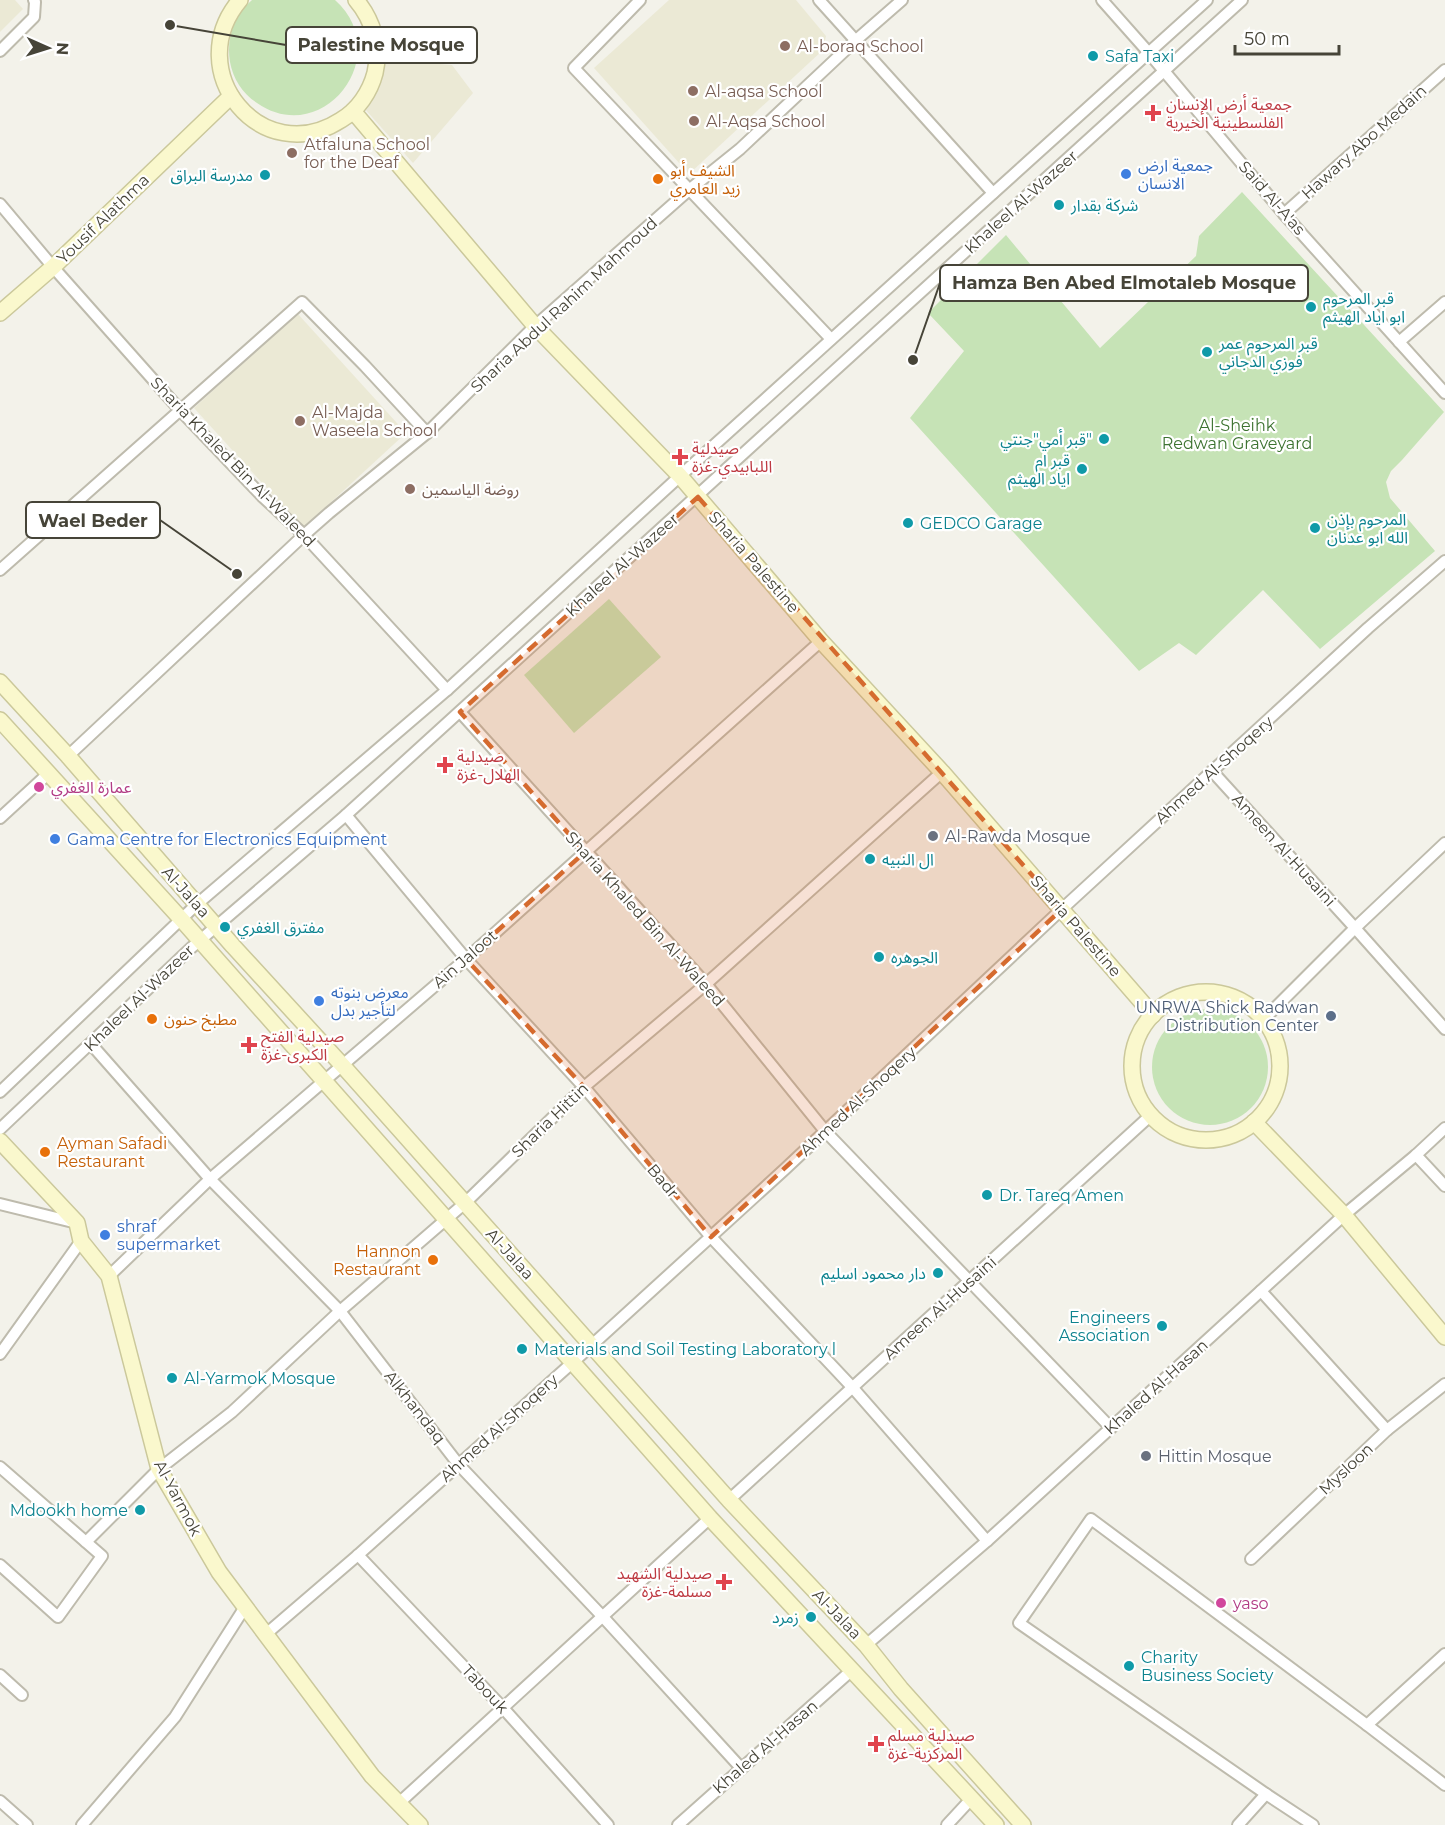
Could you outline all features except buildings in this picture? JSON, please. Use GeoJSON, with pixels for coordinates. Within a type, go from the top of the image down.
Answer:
{"type":"FeatureCollection","features":[{"type":"Feature","properties":{"kind":"street"},"geometry":{"type":"LineString","coordinates":[[0,51],[34,17],[34,0]]}},
{"type":"Feature","properties":{"kind":"street"},"geometry":{"type":"LineString","coordinates":[[240,0],[225,23],[219,50],[222,78],[231,96],[244,113],[253,120],[288,133],[324,129],[345,118],[366,94],[377,58],[374,30],[356,0]]}},
{"type":"Feature","properties":{"kind":"street"},"geometry":{"type":"LineString","coordinates":[[640,0],[574,68],[831,339]]}},
{"type":"Feature","properties":{"kind":"street"},"geometry":{"type":"LineString","coordinates":[[819,0],[993,193]]}},
{"type":"Feature","properties":{"kind":"street","name":"Sharia Abdul Rahim Mahmoud"},"geometry":{"type":"LineString","coordinates":[[68,756],[304,535],[427,433],[535,326],[689,190],[740,149],[902,0]]}},
{"type":"Feature","properties":{"kind":"street","name":"Said Al-A'as"},"geometry":{"type":"LineString","coordinates":[[1102,0],[1284,214],[1445,393]]}},
{"type":"Feature","properties":{"kind":"street","name":"Khaleel Al-Wazeer"},"geometry":{"type":"LineString","coordinates":[[0,1092],[196,905],[447,690],[680,476],[1207,0]]}},
{"type":"Feature","properties":{"kind":"street","name":"Khaleel Al-Wazeer"},"geometry":{"type":"LineString","coordinates":[[0,1129],[199,940],[346,815],[1242,0]]}},
{"type":"Feature","properties":{"kind":"street","name":"Hawary Abo Medain"},"geometry":{"type":"LineString","coordinates":[[1284,214],[1445,70]]}},
{"type":"Feature","properties":{"kind":"street","name":"Yousif Alathma"},"geometry":{"type":"LineString","coordinates":[[0,313],[53,267],[231,96]]}},
{"type":"Feature","properties":{"kind":"street","name":"Sharia Palestine"},"geometry":{"type":"LineString","coordinates":[[353,111],[535,326],[680,476],[821,641],[942,772],[1153,1015]]}},
{"type":"Feature","properties":{"kind":"street","name":"Sharia Khaled Bin Al-Waleed"},"geometry":{"type":"LineString","coordinates":[[0,204],[180,410],[262,496],[304,535],[447,690]]}},
{"type":"Feature","properties":{"kind":"street"},"geometry":{"type":"LineString","coordinates":[[0,570],[302,302],[427,433]]}},
{"type":"Feature","properties":{"kind":"street"},"geometry":{"type":"LineString","coordinates":[[1399,342],[1445,302]]}},
{"type":"Feature","properties":{"kind":"street","name":"Ahmed Al-Shoqery"},"geometry":{"type":"LineString","coordinates":[[266,1634],[592,1346],[1062,909],[1368,628],[1445,561]]}},
{"type":"Feature","properties":{"kind":"street","name":"Ain Jaloot"},"geometry":{"type":"LineString","coordinates":[[109,1276],[210,1179],[466,959],[821,641]]}},
{"type":"Feature","properties":{"kind":"street","name":"Al-Jalaa"},"geometry":{"type":"LineString","coordinates":[[0,682],[68,756],[196,905],[343,1066],[729,1500],[866,1645],[909,1698],[1023,1825]]}},
{"type":"Feature","properties":{"kind":"street","name":"Sharia Khaled Bin Al-Waleed"},"geometry":{"type":"LineString","coordinates":[[460,712],[706,984],[825,1131],[1111,1428]]}},
{"type":"Feature","properties":{"kind":"street","name":"Al-Jalaa"},"geometry":{"type":"LineString","coordinates":[[0,720],[182,920],[710,1518],[996,1825]]}},
{"type":"Feature","properties":{"kind":"street","name":"Ameen Al-Husaini"},"geometry":{"type":"LineString","coordinates":[[1212,771],[1445,1029]]}},
{"type":"Feature","properties":{"kind":"street","name":"Sharia Hittin"},"geometry":{"type":"LineString","coordinates":[[86,1542],[159,1468],[232,1412],[340,1311],[465,1203],[584,1087],[706,984],[942,772]]}},
{"type":"Feature","properties":{"kind":"street"},"geometry":{"type":"LineString","coordinates":[[0,818],[49,773]]}},
{"type":"Feature","properties":{"kind":"street","name":"Badr"},"geometry":{"type":"LineString","coordinates":[[346,815],[466,959],[584,1087],[711,1237],[853,1388],[987,1541]]}},
{"type":"Feature","properties":{"kind":"street"},"geometry":{"type":"LineString","coordinates":[[1263,1020],[1355,928],[1445,843]]}},
{"type":"Feature","properties":{"kind":"street"},"geometry":{"type":"LineString","coordinates":[[1210,992],[1234,998],[1253,1010],[1263,1020],[1276,1043],[1280,1070],[1273,1096],[1263,1113],[1254,1122],[1226,1137],[1202,1140],[1168,1130],[1151,1115],[1136,1089],[1132,1062],[1139,1036],[1153,1015],[1175,999],[1210,992]]}},
{"type":"Feature","properties":{"kind":"street","name":"Alkhandaq"},"geometry":{"type":"LineString","coordinates":[[91,1044],[210,1179],[340,1311],[459,1465],[603,1617],[741,1768]]}},
{"type":"Feature","properties":{"kind":"street","name":"Ameen Al-Husaini"},"geometry":{"type":"LineString","coordinates":[[729,1500],[1151,1115]]}},
{"type":"Feature","properties":{"kind":"street"},"geometry":{"type":"LineString","coordinates":[[1254,1122],[1344,1215],[1445,1337]]}},
{"type":"Feature","properties":{"kind":"street","name":"Khaled Al-Hasan"},"geometry":{"type":"LineString","coordinates":[[866,1645],[987,1541],[1344,1215],[1445,1128]]}},
{"type":"Feature","properties":{"kind":"street"},"geometry":{"type":"LineString","coordinates":[[0,1141],[77,1223]]}},
{"type":"Feature","properties":{"kind":"street"},"geometry":{"type":"LineString","coordinates":[[1416,1155],[1445,1186]]}},
{"type":"Feature","properties":{"kind":"street"},"geometry":{"type":"LineString","coordinates":[[0,1204],[77,1223]]}},
{"type":"Feature","properties":{"kind":"street","name":"Al-Yarmok"},"geometry":{"type":"LineString","coordinates":[[77,1223],[81,1241],[109,1276],[159,1468],[219,1572],[372,1776],[420,1825]]}},
{"type":"Feature","properties":{"kind":"street"},"geometry":{"type":"LineString","coordinates":[[0,1354],[81,1241]]}},
{"type":"Feature","properties":{"kind":"street"},"geometry":{"type":"LineString","coordinates":[[1261,1291],[1387,1430]]}},
{"type":"Feature","properties":{"kind":"street","name":"Mysloon"},"geometry":{"type":"LineString","coordinates":[[1251,1559],[1387,1430],[1445,1384]]}},
{"type":"Feature","properties":{"kind":"street"},"geometry":{"type":"LineString","coordinates":[[0,1467],[102,1556],[58,1617],[0,1565]]}},
{"type":"Feature","properties":{"kind":"street"},"geometry":{"type":"LineString","coordinates":[[399,1803],[710,1518]]}},
{"type":"Feature","properties":{"kind":"street"},"geometry":{"type":"LineString","coordinates":[[1313,1825],[1019,1623],[1090,1519],[1445,1785]]}},
{"type":"Feature","properties":{"kind":"street","name":"Tabouk"},"geometry":{"type":"LineString","coordinates":[[358,1555],[503,1708],[608,1825]]}},
{"type":"Feature","properties":{"kind":"street"},"geometry":{"type":"LineString","coordinates":[[82,1825],[175,1717],[245,1607]]}},
{"type":"Feature","properties":{"kind":"street"},"geometry":{"type":"LineString","coordinates":[[1367,1725],[1445,1654]]}},
{"type":"Feature","properties":{"kind":"street","name":"Khaled Al-Hasan"},"geometry":{"type":"LineString","coordinates":[[678,1825],[852,1670]]}},
{"type":"Feature","properties":{"kind":"street"},"geometry":{"type":"LineString","coordinates":[[0,1676],[22,1695]]}},
{"type":"Feature","properties":{"kind":"street"},"geometry":{"type":"LineString","coordinates":[[1238,1825],[1266,1794]]}},
{"type":"Feature","properties":{"kind":"street"},"geometry":{"type":"LineString","coordinates":[[947,1825],[972,1798]]}},
{"type":"Feature","properties":{"kind":"street"},"geometry":{"type":"LineString","coordinates":[[0,1801],[27,1825]]}},
{"type":"Feature","properties":{"kind":"highlighted area"},"geometry":{"type":"Polygon","coordinates":[[[698,497],[1062,909],[711,1237],[584,1087],[466,959],[585,852],[460,712],[698,497]]]}},
{"type":"Feature","properties":{"kind":"shaded area"},"geometry":{"type":"Polygon","coordinates":[[[0,0],[15,0],[23,9],[0,32],[0,0]]]}},
{"type":"Feature","properties":{"kind":"shaded area","name":"Al-Aqsa School"},"geometry":{"type":"Polygon","coordinates":[[[669,0],[796,0],[826,36],[823,50],[689,174],[594,68],[669,0]]]}},
{"type":"Feature","properties":{"kind":"shaded area"},"geometry":{"type":"Polygon","coordinates":[[[384,59],[452,65],[473,93],[413,163],[364,108],[384,59]]]}},
{"type":"Feature","properties":{"kind":"shaded area","name":"Al-Majda Waseela School"},"geometry":{"type":"Polygon","coordinates":[[[297,313],[406,433],[303,528],[194,408],[297,313]]]}},
{"type":"Feature","properties":{"kind":"green space"},"geometry":{"type":"Polygon","coordinates":[[[252,0],[335,0],[352,22],[358,46],[355,69],[344,89],[327,105],[306,114],[282,114],[257,103],[239,86],[230,62],[230,36],[240,13],[252,0]]]}},
{"type":"Feature","properties":{"kind":"green space","name":"Al-Sheihk Redwan Graveyard"},"geometry":{"type":"Polygon","coordinates":[[[1242,192],[1444,412],[1391,471],[1386,482],[1390,498],[1435,551],[1320,649],[1263,590],[1196,655],[1179,643],[1139,671],[910,418],[964,351],[928,313],[1006,235],[1100,348],[1196,256],[1199,236],[1242,192]]]}},
{"type":"Feature","properties":{"kind":"green space"},"geometry":{"type":"Polygon","coordinates":[[[609,599],[661,657],[574,733],[524,675],[609,599]]]}},
{"type":"Feature","properties":{"kind":"green space"},"geometry":{"type":"Polygon","coordinates":[[[1210,1009],[1232,1013],[1251,1026],[1264,1045],[1268,1067],[1264,1089],[1251,1108],[1232,1121],[1210,1125],[1188,1121],[1169,1108],[1156,1089],[1152,1067],[1156,1045],[1169,1026],[1188,1013],[1210,1009]]]}},
{"type":"Feature","properties":{"kind":"place","name":"Palestine Mosque"},"geometry":{"type":"Point","coordinates":[170,25]}},
{"type":"Feature","properties":{"kind":"place","name":"Al-boraq School"},"geometry":{"type":"Point","coordinates":[785,46]}},
{"type":"Feature","properties":{"kind":"place","name":"Safa Taxi"},"geometry":{"type":"Point","coordinates":[1093,56]}},
{"type":"Feature","properties":{"kind":"place","name":"Al-aqsa School"},"geometry":{"type":"Point","coordinates":[693,91]}},
{"type":"Feature","properties":{"kind":"place","name":"جمعية أرض الإنسان الفلسطينية الخيرية"},"geometry":{"type":"Point","coordinates":[1153,113]}},
{"type":"Feature","properties":{"kind":"place","name":"Al-Aqsa School"},"geometry":{"type":"Point","coordinates":[694,121]}},
{"type":"Feature","properties":{"kind":"place","name":"Atfaluna School for the Deaf"},"geometry":{"type":"Point","coordinates":[292,153]}},
{"type":"Feature","properties":{"kind":"place","name":"جمعية ارض الانسان"},"geometry":{"type":"Point","coordinates":[1126,174]}},
{"type":"Feature","properties":{"kind":"place","name":"مدرسة البراق"},"geometry":{"type":"Point","coordinates":[265,175]}},
{"type":"Feature","properties":{"kind":"place","name":"الشيف أبو زيد العامري"},"geometry":{"type":"Point","coordinates":[658,179]}},
{"type":"Feature","properties":{"kind":"place","name":"شركة بقدار"},"geometry":{"type":"Point","coordinates":[1059,205]}},
{"type":"Feature","properties":{"kind":"place","name":"قبر المرحوم ابو اياد الهيثم"},"geometry":{"type":"Point","coordinates":[1311,307]}},
{"type":"Feature","properties":{"kind":"place","name":"قبر المرحوم عمر فوزي الدجاني"},"geometry":{"type":"Point","coordinates":[1207,352]}},
{"type":"Feature","properties":{"kind":"place","name":"Hamza Ben Abed Elmotaleb Mosque"},"geometry":{"type":"Point","coordinates":[913,360]}},
{"type":"Feature","properties":{"kind":"place","name":"Al-Majda Waseela School"},"geometry":{"type":"Point","coordinates":[300,421]}},
{"type":"Feature","properties":{"kind":"place","name":"قبر أمي\"جنتي\""},"geometry":{"type":"Point","coordinates":[1104,439]}},
{"type":"Feature","properties":{"kind":"place","name":"صيدلية اللبابيدي-غزة"},"geometry":{"type":"Point","coordinates":[680,457]}},
{"type":"Feature","properties":{"kind":"place","name":"قبر ام اياد الهيثم"},"geometry":{"type":"Point","coordinates":[1082,469]}},
{"type":"Feature","properties":{"kind":"place","name":"روضة الياسمين"},"geometry":{"type":"Point","coordinates":[410,489]}},
{"type":"Feature","properties":{"kind":"place","name":"GEDCO Garage"},"geometry":{"type":"Point","coordinates":[908,523]}},
{"type":"Feature","properties":{"kind":"place","name":"المرحوم بإذن الله ابو عدنان"},"geometry":{"type":"Point","coordinates":[1315,528]}},
{"type":"Feature","properties":{"kind":"place","name":"Wael Beder"},"geometry":{"type":"Point","coordinates":[237,574]}},
{"type":"Feature","properties":{"kind":"place","name":"صيدلية الهلال-غزة"},"geometry":{"type":"Point","coordinates":[445,765]}},
{"type":"Feature","properties":{"kind":"place","name":"عمارة الغفري"},"geometry":{"type":"Point","coordinates":[39,787]}},
{"type":"Feature","properties":{"kind":"place","name":"Al-Rawda Mosque"},"geometry":{"type":"Point","coordinates":[933,836]}},
{"type":"Feature","properties":{"kind":"place","name":"Gama Centre for Electronics Equipment"},"geometry":{"type":"Point","coordinates":[55,839]}},
{"type":"Feature","properties":{"kind":"place","name":"ال النبيه"},"geometry":{"type":"Point","coordinates":[870,859]}},
{"type":"Feature","properties":{"kind":"place","name":"مفترق الغفري"},"geometry":{"type":"Point","coordinates":[225,927]}},
{"type":"Feature","properties":{"kind":"place","name":"الجوهره"},"geometry":{"type":"Point","coordinates":[879,957]}},
{"type":"Feature","properties":{"kind":"place","name":"معرض بنوته لتأجير بدل"},"geometry":{"type":"Point","coordinates":[319,1001]}},
{"type":"Feature","properties":{"kind":"place","name":"UNRWA Shick Radwan Distribution Center"},"geometry":{"type":"Point","coordinates":[1331,1016]}},
{"type":"Feature","properties":{"kind":"place","name":"مطبخ حنون"},"geometry":{"type":"Point","coordinates":[152,1019]}},
{"type":"Feature","properties":{"kind":"place","name":"صيدلية الفتح الكبرى-غزة"},"geometry":{"type":"Point","coordinates":[249,1045]}},
{"type":"Feature","properties":{"kind":"place","name":"Ayman Safadi Restaurant"},"geometry":{"type":"Point","coordinates":[45,1152]}},
{"type":"Feature","properties":{"kind":"place","name":"Dr. Tareq Amen"},"geometry":{"type":"Point","coordinates":[987,1195]}},
{"type":"Feature","properties":{"kind":"place","name":"shraf supermarket"},"geometry":{"type":"Point","coordinates":[105,1235]}},
{"type":"Feature","properties":{"kind":"place","name":"Hannon Restaurant"},"geometry":{"type":"Point","coordinates":[433,1260]}},
{"type":"Feature","properties":{"kind":"place","name":"دار محمود اسليم"},"geometry":{"type":"Point","coordinates":[938,1273]}},
{"type":"Feature","properties":{"kind":"place","name":"Engineers Association"},"geometry":{"type":"Point","coordinates":[1162,1326]}},
{"type":"Feature","properties":{"kind":"place","name":"Materials and Soil Testing Laboratory l"},"geometry":{"type":"Point","coordinates":[522,1349]}},
{"type":"Feature","properties":{"kind":"place","name":"Al-Yarmok Mosque"},"geometry":{"type":"Point","coordinates":[172,1378]}},
{"type":"Feature","properties":{"kind":"place","name":"Hittin Mosque"},"geometry":{"type":"Point","coordinates":[1146,1456]}},
{"type":"Feature","properties":{"kind":"place","name":"Mdookh home"},"geometry":{"type":"Point","coordinates":[140,1510]}},
{"type":"Feature","properties":{"kind":"place","name":"صيدلية الشهيد مسلمة-غزة"},"geometry":{"type":"Point","coordinates":[724,1582]}},
{"type":"Feature","properties":{"kind":"place","name":"yaso"},"geometry":{"type":"Point","coordinates":[1221,1603]}},
{"type":"Feature","properties":{"kind":"place","name":"زمرد"},"geometry":{"type":"Point","coordinates":[811,1617]}},
{"type":"Feature","properties":{"kind":"place","name":"Charity Business Society"},"geometry":{"type":"Point","coordinates":[1129,1666]}},
{"type":"Feature","properties":{"kind":"place","name":"صيدلية مسلم المركزية-غزة"},"geometry":{"type":"Point","coordinates":[876,1744]}}]}
